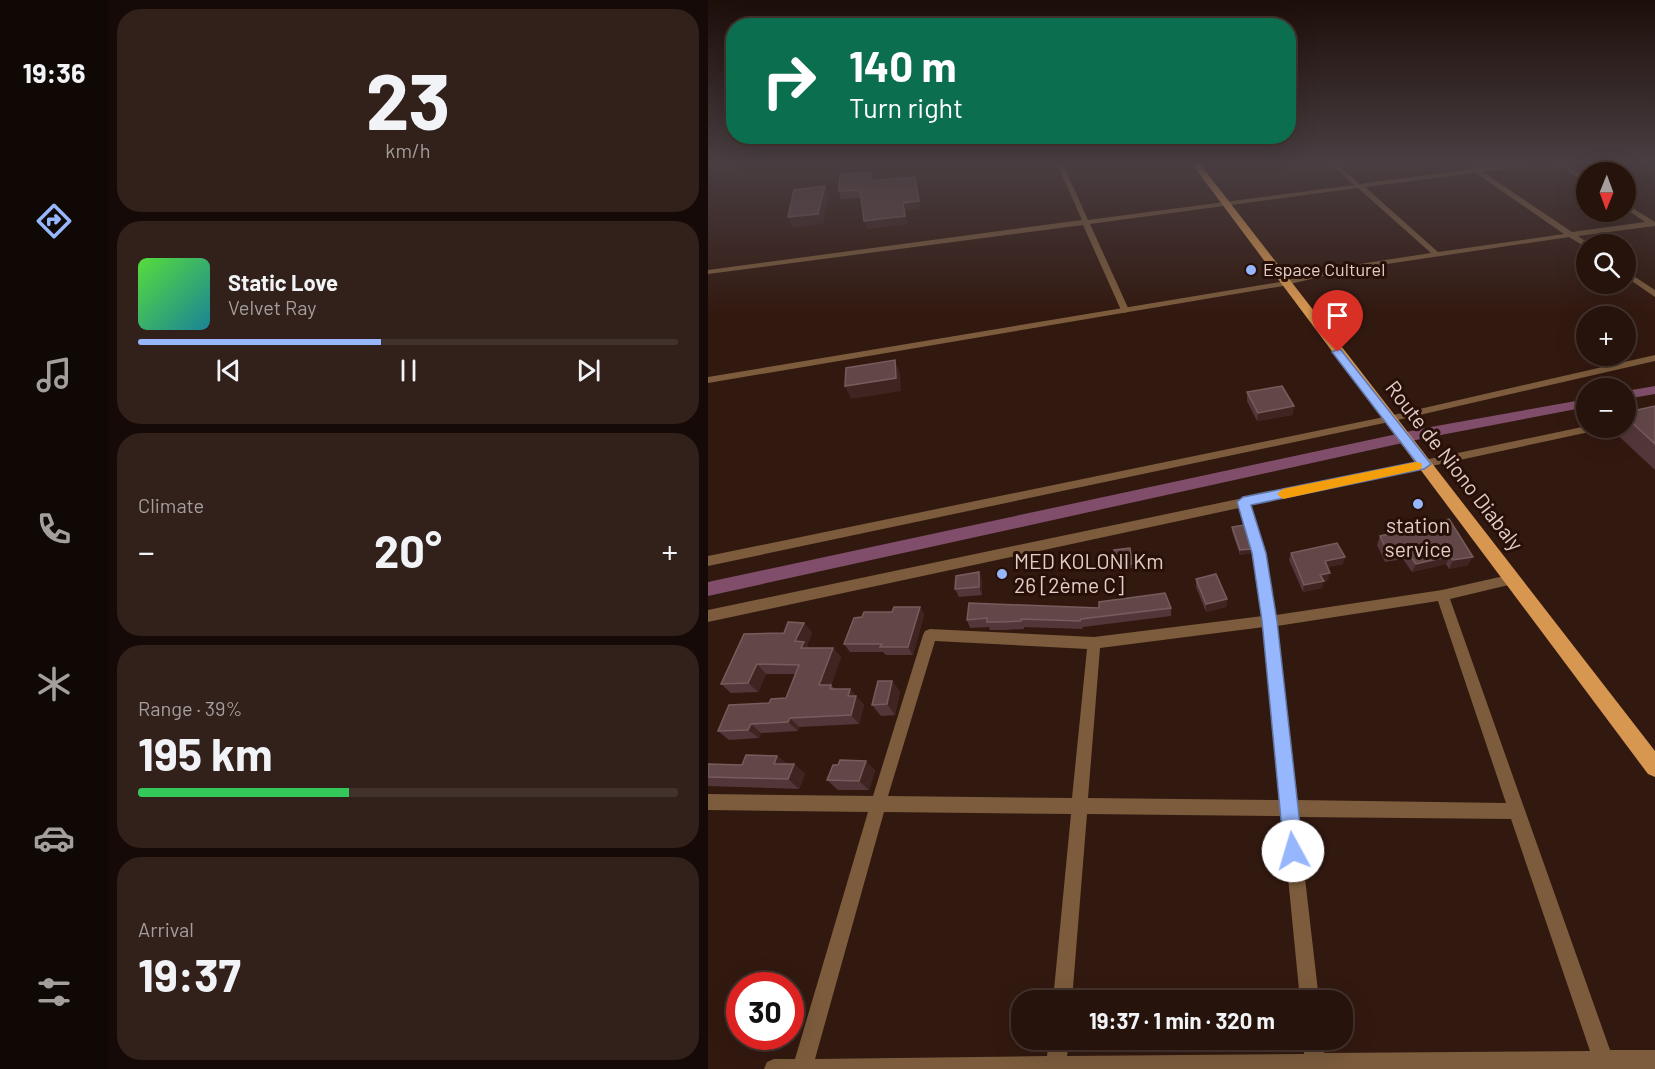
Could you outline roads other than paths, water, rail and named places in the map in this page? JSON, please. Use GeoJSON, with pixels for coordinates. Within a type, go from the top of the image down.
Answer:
{"type":"FeatureCollection","features":[{"type":"Feature","properties":{"kind":"main road","name":"Route de Niono Diabaly"},"geometry":{"type":"LineString","coordinates":[[1234,214],[1655,767]]}},
{"type":"Feature","properties":{"kind":"street"},"geometry":{"type":"LineString","coordinates":[[1081,214],[1125,310]]}},
{"type":"Feature","properties":{"kind":"street"},"geometry":{"type":"LineString","coordinates":[[708,272],[1141,214]]}},
{"type":"Feature","properties":{"kind":"street"},"geometry":{"type":"LineString","coordinates":[[1391,214],[1435,254]]}},
{"type":"Feature","properties":{"kind":"street"},"geometry":{"type":"LineString","coordinates":[[1540,214],[1576,238]]}},
{"type":"Feature","properties":{"kind":"street"},"geometry":{"type":"LineString","coordinates":[[1638,214],[1653,224]]}},
{"type":"Feature","properties":{"kind":"street"},"geometry":{"type":"LineString","coordinates":[[708,381],[1286,283],[1353,267],[1570,234],[1653,224]]}},
{"type":"Feature","properties":{"kind":"street"},"geometry":{"type":"LineString","coordinates":[[1636,280],[1655,294]]}},
{"type":"Feature","properties":{"kind":"street"},"geometry":{"type":"LineString","coordinates":[[708,561],[1392,422],[1655,358]]}},
{"type":"Feature","properties":{"kind":"street"},"geometry":{"type":"LineString","coordinates":[[708,616],[1243,502],[1420,458],[1576,431]]}},
{"type":"Feature","properties":{"kind":"street"},"geometry":{"type":"LineString","coordinates":[[1243,502],[1259,553],[1270,621],[1308,990]]}},
{"type":"Feature","properties":{"kind":"street"},"geometry":{"type":"LineString","coordinates":[[802,1069],[878,804],[930,635],[1094,643],[1270,621],[1442,595],[1513,579]]}},
{"type":"Feature","properties":{"kind":"street"},"geometry":{"type":"LineString","coordinates":[[1442,595],[1604,1065]]}},
{"type":"Feature","properties":{"kind":"street"},"geometry":{"type":"LineString","coordinates":[[1063,990],[1094,643]]}},
{"type":"Feature","properties":{"kind":"street"},"geometry":{"type":"LineString","coordinates":[[708,802],[1516,811]]}},
{"type":"Feature","properties":{"kind":"street"},"geometry":{"type":"LineString","coordinates":[[1056,1068],[1058,1050]]}},
{"type":"Feature","properties":{"kind":"street"},"geometry":{"type":"LineString","coordinates":[[1314,1050],[1316,1066]]}},
{"type":"Feature","properties":{"kind":"street"},"geometry":{"type":"LineString","coordinates":[[774,1069],[1604,1065],[1655,1060]]}},
{"type":"Feature","properties":{"kind":"waterway"},"geometry":{"type":"LineString","coordinates":[[1636,393],[1655,390]]}},
{"type":"Feature","properties":{"kind":"waterway"},"geometry":{"type":"LineString","coordinates":[[708,589],[1425,433],[1576,405]]}},
{"type":"Feature","properties":{"kind":"place","name":"Espace Culturel"},"geometry":{"type":"Point","coordinates":[1251,270]}},
{"type":"Feature","properties":{"kind":"place","name":"station service"},"geometry":{"type":"Point","coordinates":[1418,504]}},
{"type":"Feature","properties":{"kind":"place","name":"MED KOLONI Km 26 [2ème C]"},"geometry":{"type":"Point","coordinates":[1002,574]}}]}
